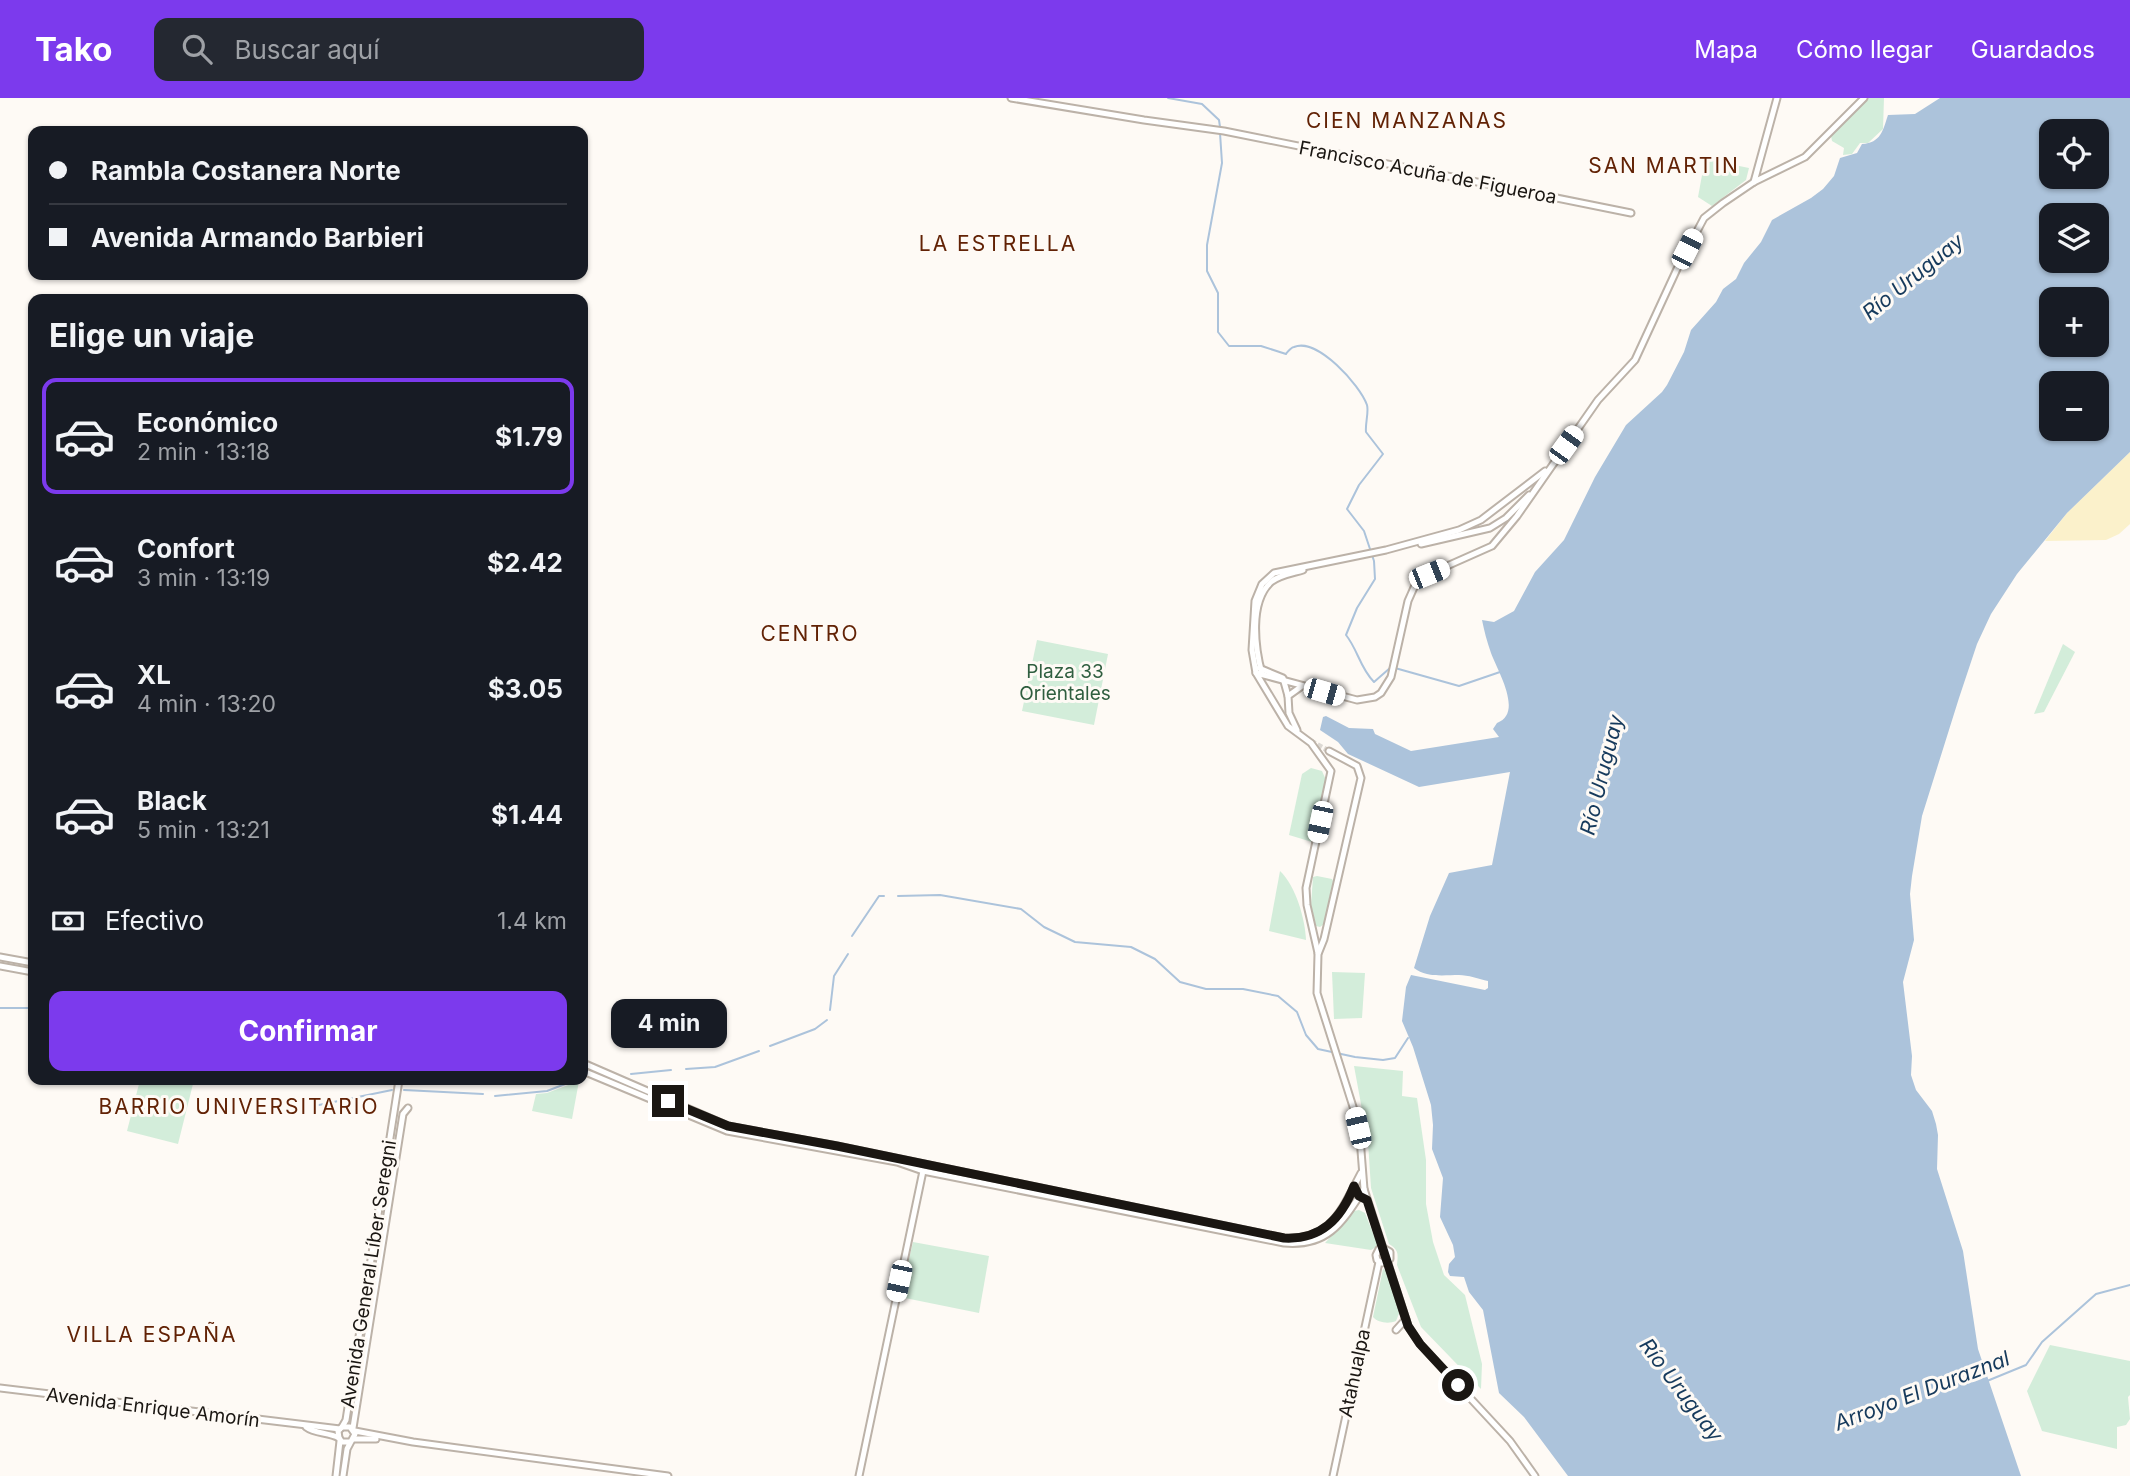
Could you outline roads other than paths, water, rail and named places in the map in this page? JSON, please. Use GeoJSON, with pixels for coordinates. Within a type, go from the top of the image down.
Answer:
{"type":"FeatureCollection","features":[{"type":"Feature","properties":{"kind":"street","name":"Francisco Acuña de Figueroa"},"geometry":{"type":"LineString","coordinates":[[1011,98],[1224,131],[1631,213]]}},
{"type":"Feature","properties":{"kind":"street"},"geometry":{"type":"LineString","coordinates":[[1754,182],[1777,98]]}},
{"type":"Feature","properties":{"kind":"street"},"geometry":{"type":"LineString","coordinates":[[1258,671],[1345,698],[1367,699],[1381,693],[1391,677],[1408,601],[1416,583],[1429,574],[1492,546],[1517,516],[1598,400],[1635,360],[1704,218],[1754,182],[1804,157],[1864,98]]}},
{"type":"Feature","properties":{"kind":"street"},"geometry":{"type":"LineString","coordinates":[[1318,954],[1306,888],[1331,771],[1311,743],[1288,726],[1258,671],[1252,627],[1255,601],[1262,584],[1274,573],[1386,550],[1470,526],[1550,467]]}},
{"type":"Feature","properties":{"kind":"street"},"geometry":{"type":"LineString","coordinates":[[1397,547],[1409,547],[1490,528],[1506,518],[1538,486]]}},
{"type":"Feature","properties":{"kind":"street"},"geometry":{"type":"LineString","coordinates":[[1283,678],[1289,713],[1297,730]]}},
{"type":"Feature","properties":{"kind":"street"},"geometry":{"type":"LineString","coordinates":[[1288,696],[1302,686]]}},
{"type":"Feature","properties":{"kind":"street"},"geometry":{"type":"LineString","coordinates":[[1329,751],[1357,766],[1361,778],[1318,954],[1316,983],[1358,1128],[1364,1189],[1382,1248],[1390,1252],[1390,1259],[1386,1262],[1379,1262],[1376,1253],[1382,1248]]}},
{"type":"Feature","properties":{"kind":"street"},"geometry":{"type":"LineString","coordinates":[[1311,926],[1320,930],[1327,926]]}},
{"type":"Feature","properties":{"kind":"street"},"geometry":{"type":"LineString","coordinates":[[0,957],[28,962]]}},
{"type":"Feature","properties":{"kind":"street"},"geometry":{"type":"LineString","coordinates":[[0,966],[28,971]]}},
{"type":"Feature","properties":{"kind":"street"},"geometry":{"type":"LineString","coordinates":[[588,1065],[728,1126],[1284,1238],[1310,1236],[1326,1227],[1339,1214],[1361,1174]]}},
{"type":"Feature","properties":{"kind":"street"},"geometry":{"type":"LineString","coordinates":[[588,1073],[715,1127],[1284,1243],[1303,1245],[1321,1240],[1338,1226],[1364,1189]]}},
{"type":"Feature","properties":{"kind":"street","name":"Avenida General Líber Seregni"},"geometry":{"type":"LineString","coordinates":[[340,1440],[398,1085]]}},
{"type":"Feature","properties":{"kind":"street","name":"Avenida General Líber Seregni"},"geometry":{"type":"LineString","coordinates":[[352,1441],[386,1212],[403,1114],[408,1108]]}},
{"type":"Feature","properties":{"kind":"street"},"geometry":{"type":"LineString","coordinates":[[859,1476],[923,1171]]}},
{"type":"Feature","properties":{"kind":"street"},"geometry":{"type":"LineString","coordinates":[[1354,1186],[1359,1196],[1368,1203]]}},
{"type":"Feature","properties":{"kind":"street"},"geometry":{"type":"LineString","coordinates":[[1352,1205],[1368,1203]]}},
{"type":"Feature","properties":{"kind":"street","name":"Atahualpa"},"geometry":{"type":"LineString","coordinates":[[1333,1476],[1379,1262]]}},
{"type":"Feature","properties":{"kind":"street"},"geometry":{"type":"LineString","coordinates":[[1386,1262],[1406,1319],[1420,1344],[1510,1441],[1535,1476]]}},
{"type":"Feature","properties":{"kind":"street"},"geometry":{"type":"LineString","coordinates":[[1396,1330],[1406,1319]]}},
{"type":"Feature","properties":{"kind":"street","name":"Avenida Enrique Amorín"},"geometry":{"type":"LineString","coordinates":[[0,1388],[306,1427],[348,1426],[354,1430],[393,1439]]}},
{"type":"Feature","properties":{"kind":"street","name":"Avenida Enrique Amorín"},"geometry":{"type":"LineString","coordinates":[[306,1427],[332,1434],[340,1440],[393,1439]]}},
{"type":"Feature","properties":{"kind":"street"},"geometry":{"type":"LineString","coordinates":[[393,1439],[668,1476]]}},
{"type":"Feature","properties":{"kind":"street"},"geometry":{"type":"LineString","coordinates":[[336,1476],[340,1440]]}},
{"type":"Feature","properties":{"kind":"street"},"geometry":{"type":"LineString","coordinates":[[343,1476],[352,1441]]}},
{"type":"Feature","properties":{"kind":"water","name":"Río Uruguay"},"geometry":{"type":"Polygon","coordinates":[[[1940,98],[2130,98],[2130,452],[2067,513],[2017,574],[1991,614],[1977,644],[1922,816],[1910,894],[1914,940],[1903,982],[1912,1056],[1911,1075],[1916,1090],[1932,1111],[1936,1124],[1937,1169],[1963,1251],[1978,1349],[2021,1476],[1568,1476],[1524,1417],[1499,1393],[1483,1310],[1469,1292],[1464,1277],[1450,1276],[1448,1272],[1449,1264],[1455,1257],[1453,1245],[1440,1217],[1443,1178],[1432,1149],[1431,1105],[1402,1021],[1406,987],[1411,975],[1485,990],[1488,988],[1488,981],[1462,975],[1430,975],[1414,968],[1430,916],[1449,873],[1492,865],[1510,772],[1419,787],[1348,754],[1338,742],[1320,730],[1323,717],[1349,728],[1373,729],[1375,734],[1411,751],[1499,737],[1493,729],[1505,718],[1509,701],[1482,620],[1494,622],[1514,611],[1535,572],[1564,540],[1595,477],[1626,425],[1667,385],[1684,352],[1691,330],[1716,302],[1723,289],[1736,279],[1772,220],[1823,189],[1834,176],[1840,158],[1857,153],[1862,144],[1877,138],[1883,131],[1888,115],[1915,114],[1940,98]]]}},
{"type":"Feature","properties":{"kind":"waterway"},"geometry":{"type":"LineString","coordinates":[[1168,98],[1202,104],[1219,120],[1220,127]]}},
{"type":"Feature","properties":{"kind":"waterway"},"geometry":{"type":"LineString","coordinates":[[1220,133],[1222,163],[1207,245],[1207,271],[1218,293],[1218,332],[1229,346],[1261,346],[1286,354],[1294,347],[1314,349],[1347,375],[1363,396],[1367,405],[1366,432],[1383,454],[1359,485],[1347,509],[1364,531],[1374,561],[1375,579],[1357,608],[1346,635],[1365,671],[1374,682],[1390,668]]}},
{"type":"Feature","properties":{"kind":"waterway"},"geometry":{"type":"LineString","coordinates":[[1395,668],[1459,686],[1500,672]]}},
{"type":"Feature","properties":{"kind":"waterway"},"geometry":{"type":"LineString","coordinates":[[898,896],[940,895],[1021,909],[1044,927],[1075,942],[1131,947],[1155,959],[1180,982],[1206,989],[1243,989],[1278,996],[1297,1012],[1306,1035],[1318,1049],[1383,1060],[1395,1058],[1408,1038]]}},
{"type":"Feature","properties":{"kind":"waterway"},"geometry":{"type":"LineString","coordinates":[[852,936],[879,896],[884,896]]}},
{"type":"Feature","properties":{"kind":"waterway"},"geometry":{"type":"LineString","coordinates":[[830,1010],[834,976],[848,954]]}},
{"type":"Feature","properties":{"kind":"waterway"},"geometry":{"type":"LineString","coordinates":[[0,1008],[28,1008]]}},
{"type":"Feature","properties":{"kind":"waterway"},"geometry":{"type":"LineString","coordinates":[[770,1046],[815,1029],[827,1020]]}},
{"type":"Feature","properties":{"kind":"waterway"},"geometry":{"type":"LineString","coordinates":[[686,1069],[715,1067],[759,1051]]}},
{"type":"Feature","properties":{"kind":"waterway"},"geometry":{"type":"LineString","coordinates":[[631,1074],[671,1070]]}},
{"type":"Feature","properties":{"kind":"waterway"},"geometry":{"type":"LineString","coordinates":[[495,1096],[547,1091],[563,1085]]}},
{"type":"Feature","properties":{"kind":"waterway"},"geometry":{"type":"LineString","coordinates":[[314,1106],[392,1090]]}},
{"type":"Feature","properties":{"kind":"waterway"},"geometry":{"type":"LineString","coordinates":[[404,1090],[483,1094]]}},
{"type":"Feature","properties":{"kind":"waterway","name":"Arroyo El Duraznal"},"geometry":{"type":"LineString","coordinates":[[1987,1381],[2026,1365],[2042,1342],[2096,1294],[2130,1285]]}},
{"type":"Feature","properties":{"kind":"tunnel"},"geometry":{"type":"LineString","coordinates":[[1311,741],[1329,751]]}},
{"type":"Feature","properties":{"kind":"district","name":"CIEN MANZANAS"},"geometry":{"type":"Point","coordinates":[1407,121]}},
{"type":"Feature","properties":{"kind":"district","name":"SAN MARTIN"},"geometry":{"type":"Point","coordinates":[1664,166]}},
{"type":"Feature","properties":{"kind":"district","name":"LA ESTRELLA"},"geometry":{"type":"Point","coordinates":[998,244]}},
{"type":"Feature","properties":{"kind":"district","name":"CENTRO"},"geometry":{"type":"Point","coordinates":[810,634]}},
{"type":"Feature","properties":{"kind":"district","name":"BARRIO UNIVERSITARIO"},"geometry":{"type":"Point","coordinates":[239,1107]}},
{"type":"Feature","properties":{"kind":"district","name":"VILLA ESPAÑA"},"geometry":{"type":"Point","coordinates":[152,1335]}},
{"type":"Feature","properties":{"kind":"park label","name":"Plaza 33 Orientales"},"geometry":{"type":"Point","coordinates":[1065,682]}}]}
